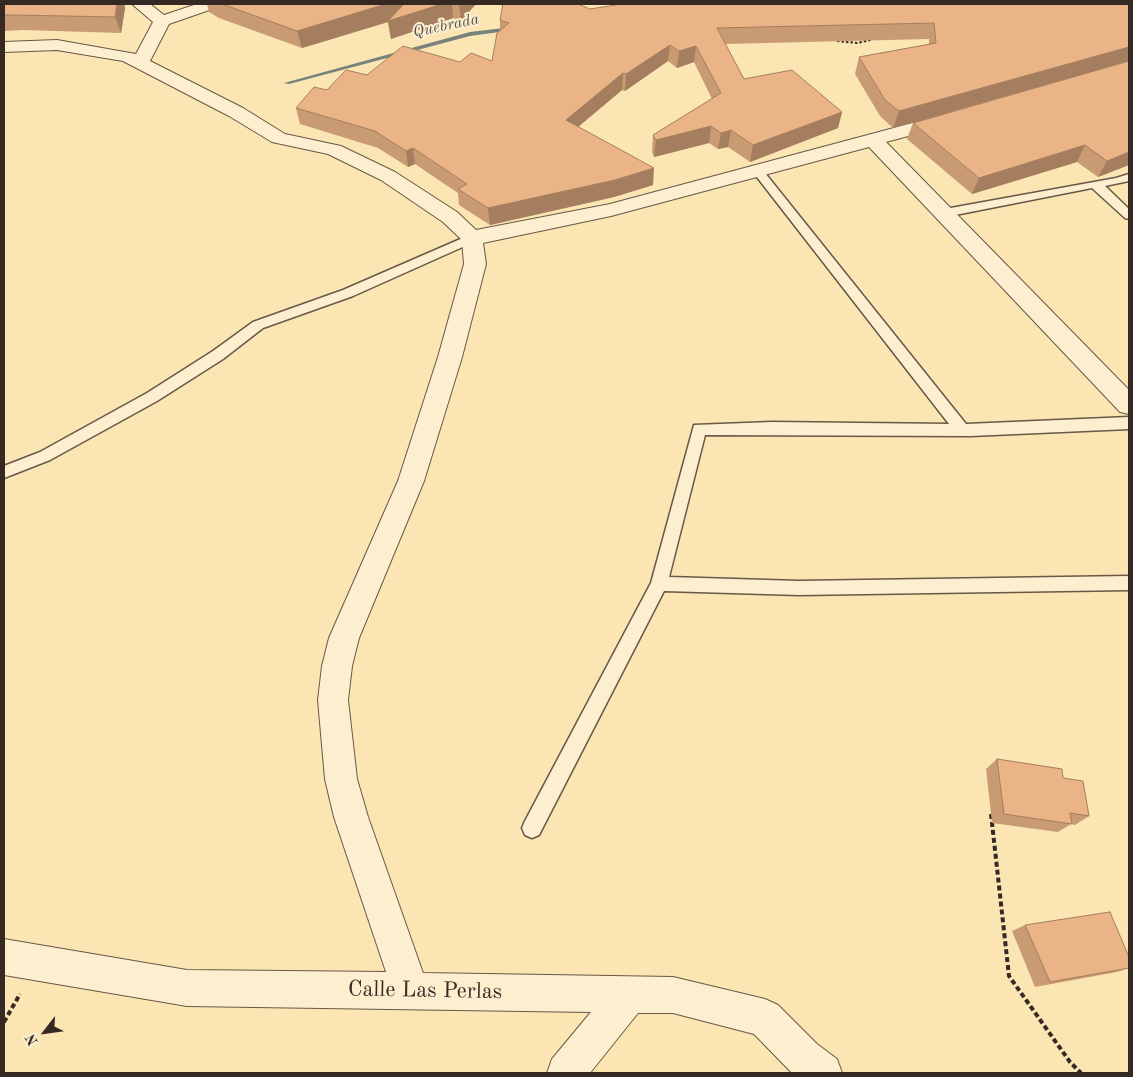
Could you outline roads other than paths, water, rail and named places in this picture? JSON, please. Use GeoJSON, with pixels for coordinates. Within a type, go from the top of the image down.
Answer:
{"type":"FeatureCollection","features":[{"type":"Feature","properties":{"kind":"street"},"geometry":{"type":"LineString","coordinates":[[140,4],[162,21]]}},
{"type":"Feature","properties":{"kind":"street"},"geometry":{"type":"LineString","coordinates":[[140,64],[162,21],[212,4]]}},
{"type":"Feature","properties":{"kind":"street"},"geometry":{"type":"LineString","coordinates":[[4,47],[57,45],[128,56],[140,64],[236,112],[279,138],[334,150],[388,176],[450,217],[472,238],[475,264],[450,357],[410,481],[344,638],[337,666],[333,700],[336,745],[341,779],[351,816],[411,991]]}},
{"type":"Feature","properties":{"kind":"street"},"geometry":{"type":"LineString","coordinates":[[472,238],[611,210],[756,170],[874,141],[963,115]]}},
{"type":"Feature","properties":{"kind":"street"},"geometry":{"type":"LineString","coordinates":[[874,141],[1129,405]]}},
{"type":"Feature","properties":{"kind":"street","name":"Calle Las Perlas"},"geometry":{"type":"LineString","coordinates":[[4,957],[186,988],[672,995],[766,1018],[803,1058],[824,1073]]}},
{"type":"Feature","properties":{"kind":"street"},"geometry":{"type":"LineString","coordinates":[[566,1073],[630,994]]}},
{"type":"Feature","properties":{"kind":"lane"},"geometry":{"type":"LineString","coordinates":[[756,170],[961,429]]}},
{"type":"Feature","properties":{"kind":"lane"},"geometry":{"type":"LineString","coordinates":[[945,213],[1118,181],[1129,177]]}},
{"type":"Feature","properties":{"kind":"lane"},"geometry":{"type":"LineString","coordinates":[[1095,184],[1129,215]]}},
{"type":"Feature","properties":{"kind":"lane"},"geometry":{"type":"LineString","coordinates":[[4,472],[45,456],[152,397],[218,355],[258,325],[348,293],[472,238]]}},
{"type":"Feature","properties":{"kind":"lane"},"geometry":{"type":"LineString","coordinates":[[532,828],[659,584],[699,429],[961,429],[1060,427],[1129,423]]}},
{"type":"Feature","properties":{"kind":"lane"},"geometry":{"type":"LineString","coordinates":[[659,584],[799,588],[1129,584]]}},
{"type":"Feature","properties":{"kind":"waterway","name":"Quebrada"},"geometry":{"type":"LineString","coordinates":[[287,83],[470,34],[512,29]]}}]}
